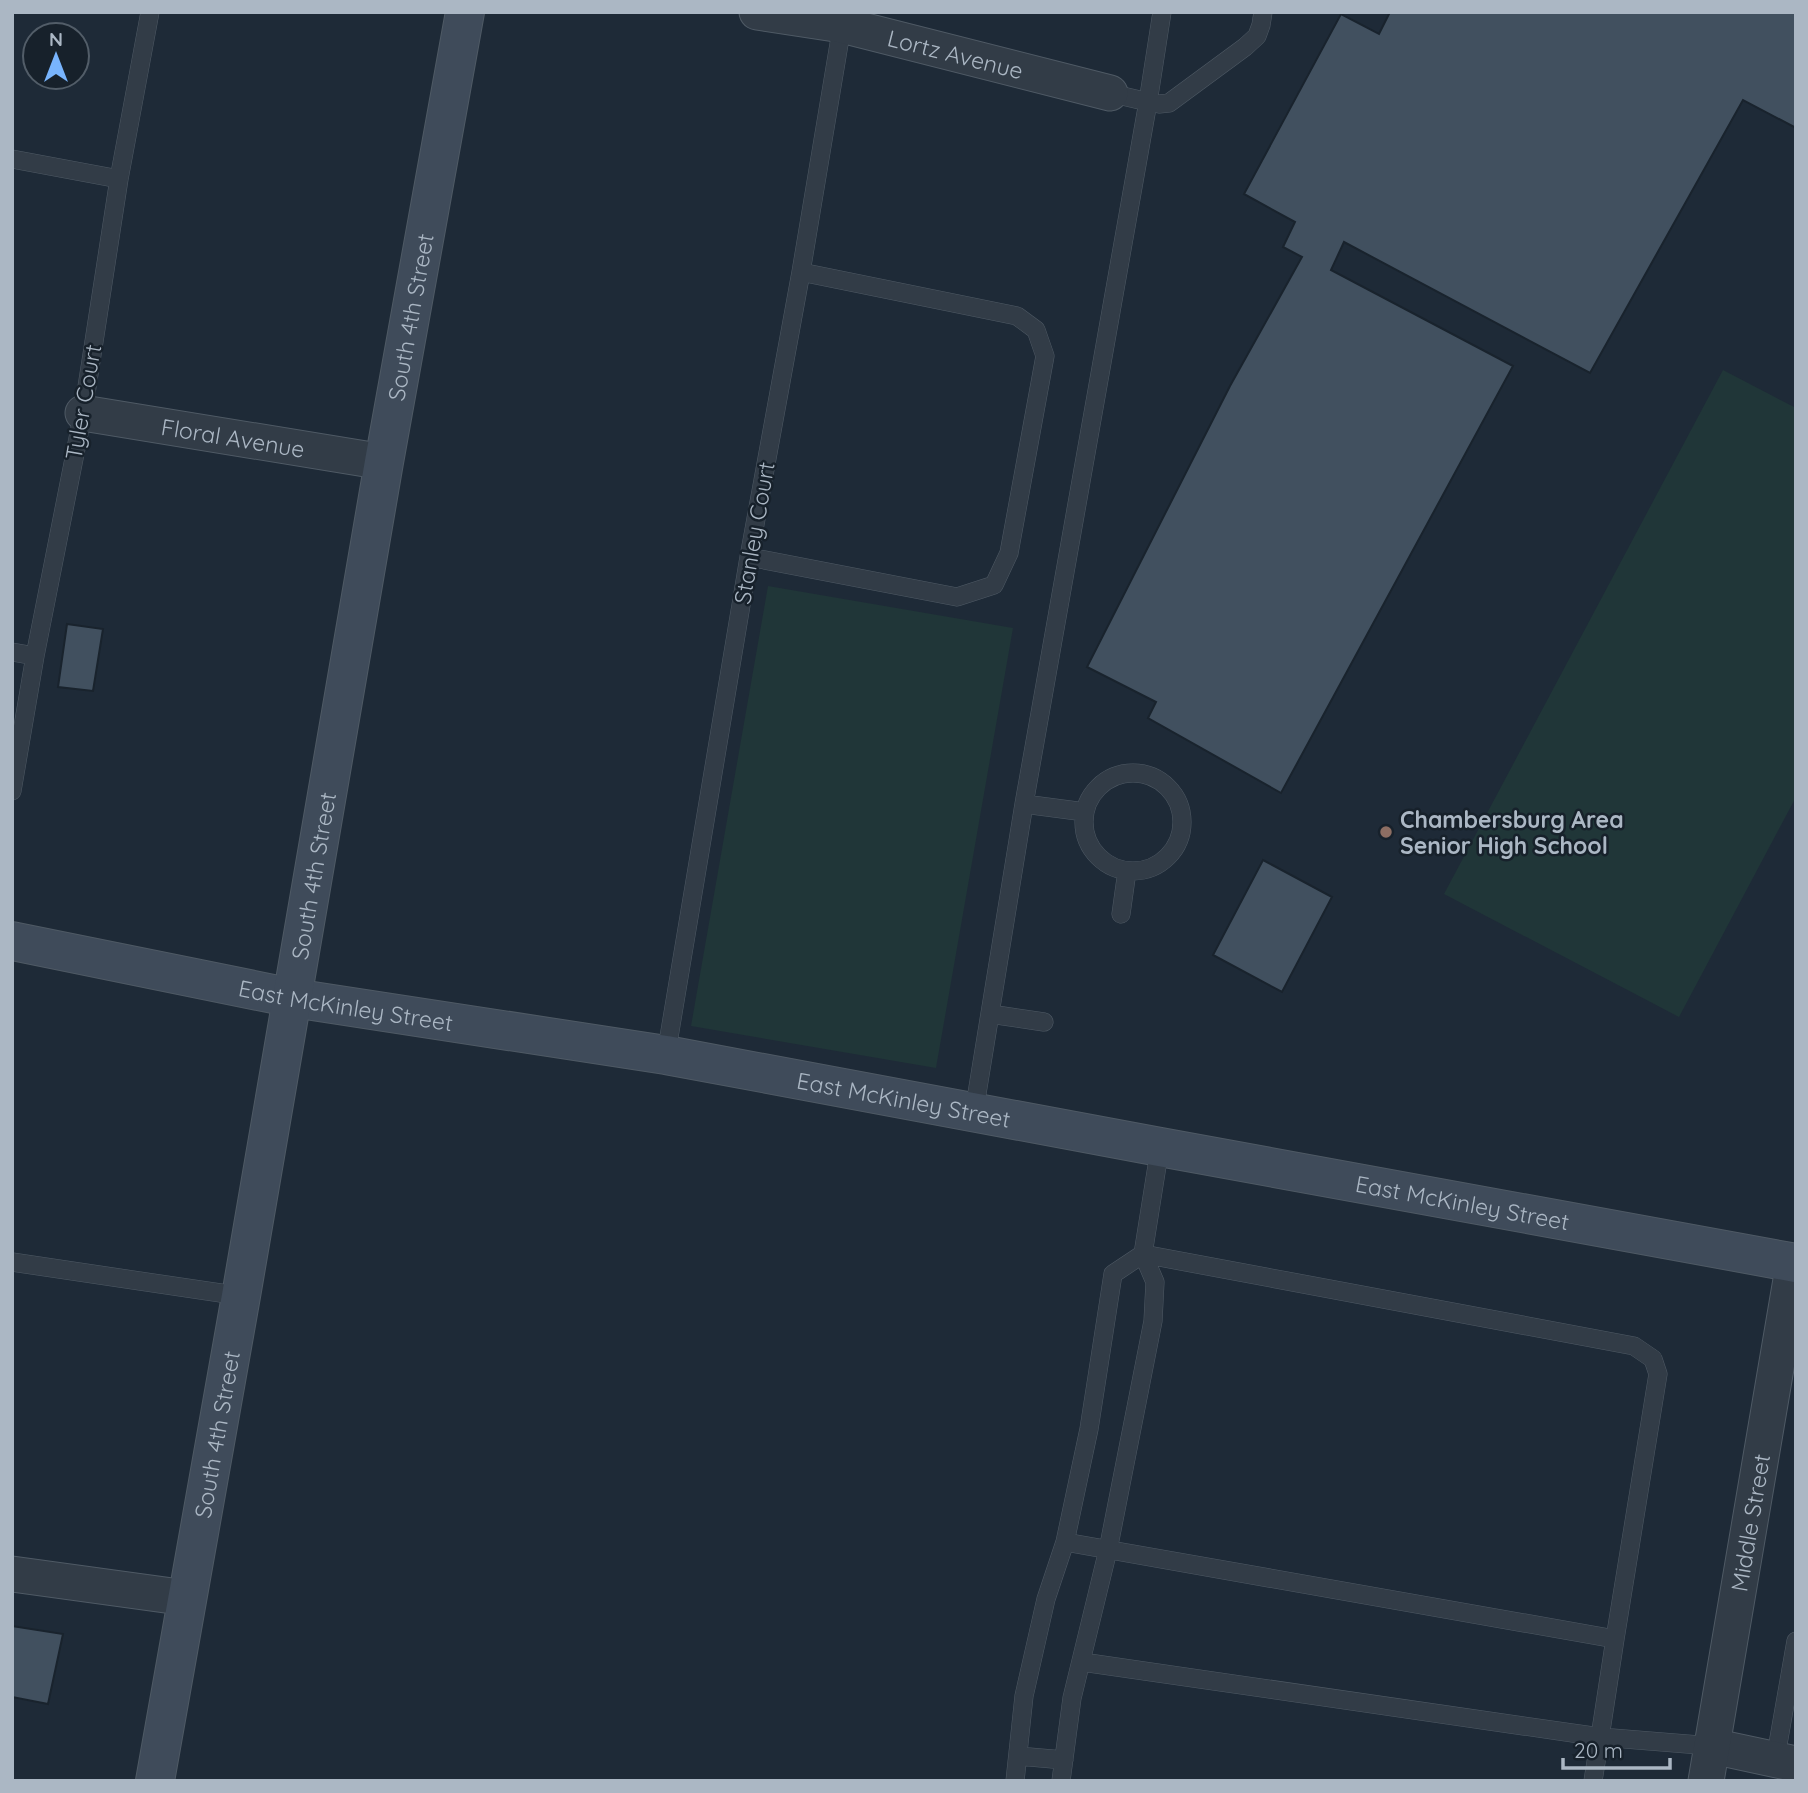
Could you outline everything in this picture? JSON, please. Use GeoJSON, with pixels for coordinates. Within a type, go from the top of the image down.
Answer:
{"type":"FeatureCollection","features":[{"type":"Feature","properties":{"kind":"street","name":"South 4th Street"},"geometry":{"type":"LineString","coordinates":[[155,1781],[465,12]]}},
{"type":"Feature","properties":{"kind":"street","name":"Lortz Avenue"},"geometry":{"type":"LineString","coordinates":[[757,12],[843,19],[1110,93]]}},
{"type":"Feature","properties":{"kind":"street","name":"Floral Avenue"},"geometry":{"type":"LineString","coordinates":[[83,413],[384,463]]}},
{"type":"Feature","properties":{"kind":"street","name":"East McKinley Street"},"geometry":{"type":"LineString","coordinates":[[12,941],[293,998],[666,1055],[1795,1262]]}},
{"type":"Feature","properties":{"kind":"street","name":"Middle Street"},"geometry":{"type":"LineString","coordinates":[[1706,1781],[1795,1262]]}},
{"type":"Feature","properties":{"kind":"street"},"geometry":{"type":"LineString","coordinates":[[12,1574],[187,1598]]}},
{"type":"Feature","properties":{"kind":"street"},"geometry":{"type":"LineString","coordinates":[[1712,1746],[1785,1762]]}},
{"type":"Feature","properties":{"kind":"lane","name":"Tyler Court"},"geometry":{"type":"LineString","coordinates":[[12,791],[35,656],[83,413],[119,179],[150,12]]}},
{"type":"Feature","properties":{"kind":"lane"},"geometry":{"type":"LineString","coordinates":[[974,1112],[1024,804],[1163,12]]}},
{"type":"Feature","properties":{"kind":"lane"},"geometry":{"type":"LineString","coordinates":[[1110,93],[1159,104],[1169,103],[1245,47],[1256,36],[1263,12]]}},
{"type":"Feature","properties":{"kind":"lane","name":"Stanley Court"},"geometry":{"type":"LineString","coordinates":[[666,1055],[843,19]]}},
{"type":"Feature","properties":{"kind":"lane"},"geometry":{"type":"LineString","coordinates":[[12,159],[119,179]]}},
{"type":"Feature","properties":{"kind":"lane"},"geometry":{"type":"LineString","coordinates":[[749,557],[957,597],[994,585],[1009,554],[1045,356],[1036,330],[1017,316],[800,272]]}},
{"type":"Feature","properties":{"kind":"lane"},"geometry":{"type":"LineString","coordinates":[[12,652],[35,656]]}},
{"type":"Feature","properties":{"kind":"lane"},"geometry":{"type":"LineString","coordinates":[[1138,773],[1153,777],[1167,786],[1177,799],[1182,814],[1182,830],[1177,845],[1168,858],[1139,872],[1127,871],[1107,864],[1094,854],[1086,839],[1083,823],[1086,807],[1094,792],[1106,781],[1121,774],[1138,773]]}},
{"type":"Feature","properties":{"kind":"lane"},"geometry":{"type":"LineString","coordinates":[[1024,804],[1085,812]]}},
{"type":"Feature","properties":{"kind":"lane"},"geometry":{"type":"LineString","coordinates":[[1121,914],[1127,871]]}},
{"type":"Feature","properties":{"kind":"lane"},"geometry":{"type":"LineString","coordinates":[[990,1014],[1044,1022]]}},
{"type":"Feature","properties":{"kind":"lane"},"geometry":{"type":"LineString","coordinates":[[1062,1781],[1072,1698],[1108,1549],[1153,1321],[1155,1282],[1143,1254],[1160,1147]]}},
{"type":"Feature","properties":{"kind":"lane"},"geometry":{"type":"LineString","coordinates":[[1015,1781],[1024,1696],[1046,1600],[1065,1542],[1089,1429],[1113,1274],[1143,1254],[1634,1346],[1653,1359],[1658,1374],[1592,1781]]}},
{"type":"Feature","properties":{"kind":"lane"},"geometry":{"type":"LineString","coordinates":[[12,1262],[241,1296]]}},
{"type":"Feature","properties":{"kind":"lane"},"geometry":{"type":"LineString","coordinates":[[1065,1542],[1615,1639]]}},
{"type":"Feature","properties":{"kind":"lane"},"geometry":{"type":"LineString","coordinates":[[1785,1762],[1796,1642]]}},
{"type":"Feature","properties":{"kind":"lane"},"geometry":{"type":"LineString","coordinates":[[1082,1662],[1600,1737],[1712,1746]]}},
{"type":"Feature","properties":{"kind":"lane"},"geometry":{"type":"LineString","coordinates":[[1017,1756],[1064,1760]]}},
{"type":"Feature","properties":{"kind":"green space"},"geometry":{"type":"Polygon","coordinates":[[[1723,370],[1796,408],[1796,797],[1679,1017],[1444,894],[1723,370]]]}},
{"type":"Feature","properties":{"kind":"green space"},"geometry":{"type":"Polygon","coordinates":[[[768,586],[1013,628],[936,1068],[691,1026],[768,586]]]}},
{"type":"Feature","properties":{"kind":"building"},"geometry":{"type":"Polygon","coordinates":[[[1390,12],[1796,12],[1796,128],[1743,100],[1590,373],[1344,242],[1331,270],[1513,366],[1281,793],[1148,718],[1156,702],[1087,667],[1230,386],[1302,257],[1283,247],[1295,222],[1244,194],[1341,14],[1379,34],[1390,12]]]}},
{"type":"Feature","properties":{"kind":"building"},"geometry":{"type":"Polygon","coordinates":[[[67,624],[103,629],[93,691],[58,687],[67,624]]]}},
{"type":"Feature","properties":{"kind":"building"},"geometry":{"type":"Polygon","coordinates":[[[1263,860],[1332,897],[1282,992],[1213,955],[1263,860]]]}},
{"type":"Feature","properties":{"kind":"building"},"geometry":{"type":"Polygon","coordinates":[[[12,1626],[63,1634],[48,1704],[12,1697],[12,1626]]]}},
{"type":"Feature","properties":{"kind":"place","name":"Chambersburg Area Senior High School"},"geometry":{"type":"Point","coordinates":[1386,832]}}]}
